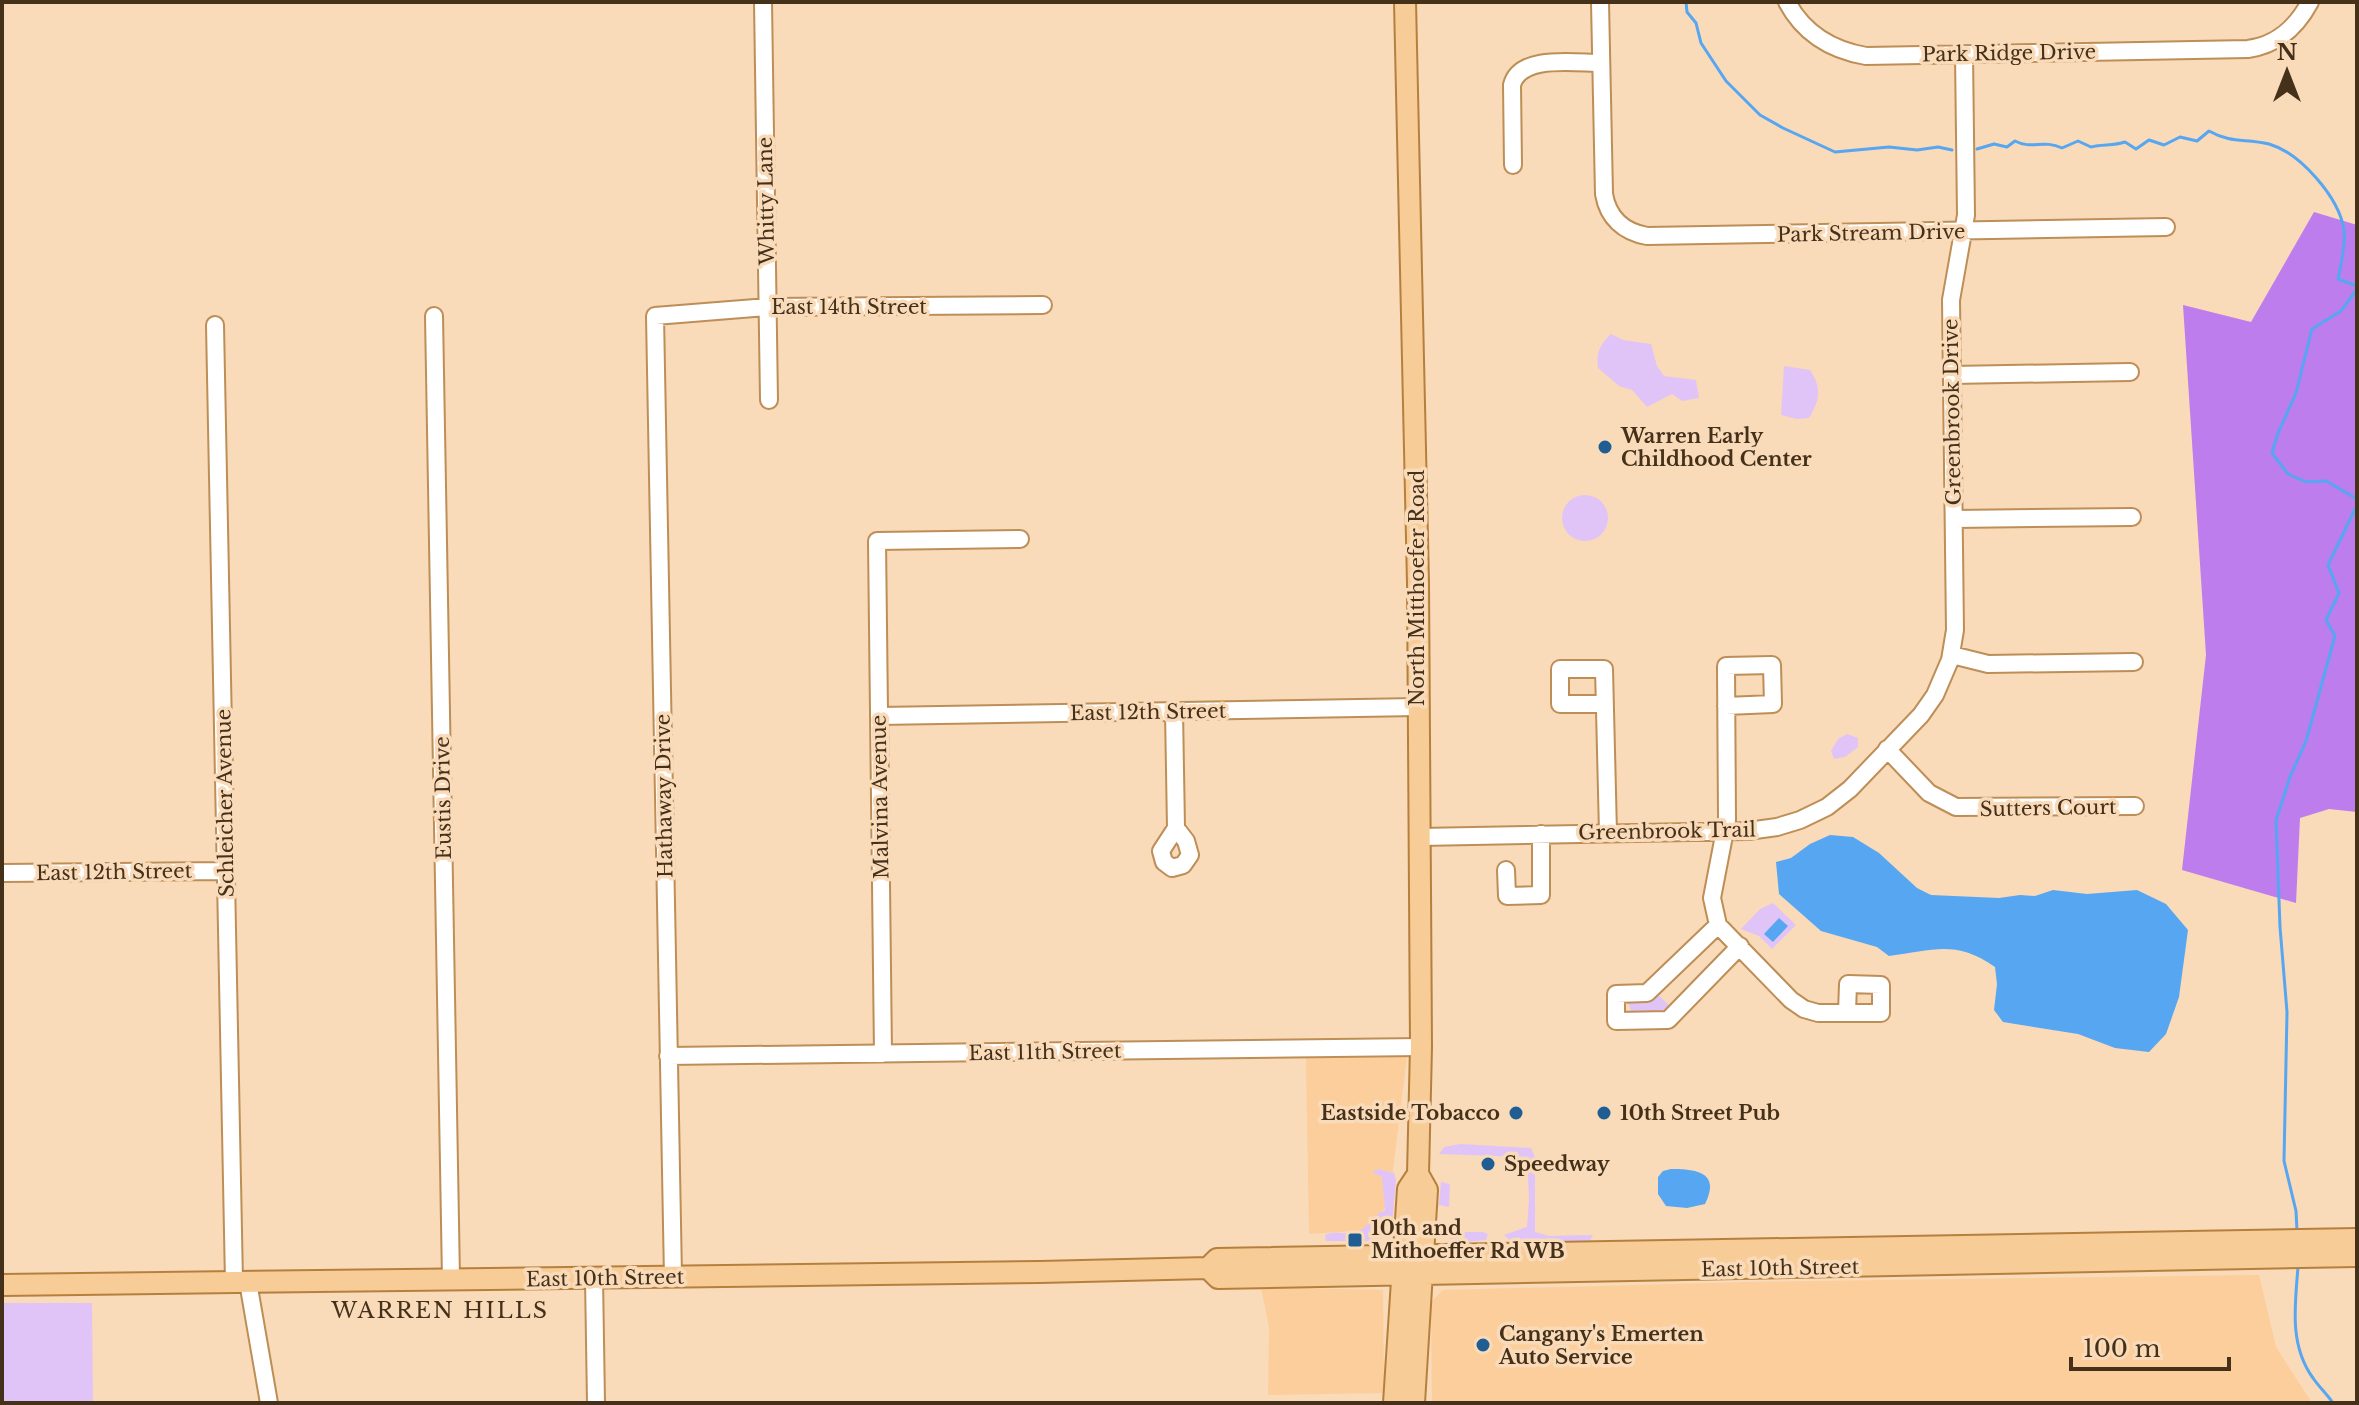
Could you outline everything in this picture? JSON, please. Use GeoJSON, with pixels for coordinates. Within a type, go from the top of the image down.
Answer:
{"type":"FeatureCollection","features":[{"type":"Feature","properties":{"kind":"main road","name":"North Mitthoefer Road"},"geometry":{"type":"LineString","coordinates":[[1401,1402],[1412,1265],[1427,1190],[1418,1174],[1421,1047],[1418,569],[1405,2]]}},
{"type":"Feature","properties":{"kind":"main road","name":"East 10th Street"},"geometry":{"type":"LineString","coordinates":[[2320,1249],[2357,1239]]}},
{"type":"Feature","properties":{"kind":"main road","name":"East 10th Street"},"geometry":{"type":"LineString","coordinates":[[2,1285],[1208,1268],[1218,1278],[1412,1265],[2320,1249],[2357,1256]]}},
{"type":"Feature","properties":{"kind":"street","name":"Whitty Lane"},"geometry":{"type":"LineString","coordinates":[[763,2],[769,400]]}},
{"type":"Feature","properties":{"kind":"street"},"geometry":{"type":"LineString","coordinates":[[1513,165],[1512,85],[1517,73],[1533,64],[1601,63],[1600,2]]}},
{"type":"Feature","properties":{"kind":"street","name":"Park Ridge Drive"},"geometry":{"type":"LineString","coordinates":[[1787,2],[1804,27],[1819,40],[1842,51],[1866,56],[2253,48],[2285,34],[2300,20],[2310,2]]}},
{"type":"Feature","properties":{"kind":"street","name":"Greenbrook Drive"},"geometry":{"type":"LineString","coordinates":[[1887,749],[1930,703],[1952,655],[1955,630],[1951,291],[1966,209],[1964,54]]}},
{"type":"Feature","properties":{"kind":"street","name":"Park Stream Drive"},"geometry":{"type":"LineString","coordinates":[[1601,63],[1603,188],[1606,204],[1620,225],[1633,233],[1647,236],[2166,227]]}},
{"type":"Feature","properties":{"kind":"street","name":"East 14th Street"},"geometry":{"type":"LineString","coordinates":[[655,316],[767,307],[1043,305]]}},
{"type":"Feature","properties":{"kind":"street","name":"Eustis Drive"},"geometry":{"type":"LineString","coordinates":[[434,316],[451,1279]]}},
{"type":"Feature","properties":{"kind":"street","name":"Hathaway Drive"},"geometry":{"type":"LineString","coordinates":[[655,316],[673,1277]]}},
{"type":"Feature","properties":{"kind":"street","name":"Schleicher Avenue"},"geometry":{"type":"LineString","coordinates":[[215,325],[226,871],[241,1282],[269,1403]]}},
{"type":"Feature","properties":{"kind":"street"},"geometry":{"type":"LineString","coordinates":[[1952,375],[2130,372]]}},
{"type":"Feature","properties":{"kind":"street"},"geometry":{"type":"LineString","coordinates":[[1954,519],[2132,517]]}},
{"type":"Feature","properties":{"kind":"street","name":"Malvina Avenue"},"geometry":{"type":"LineString","coordinates":[[883,1054],[877,541],[1020,539]]}},
{"type":"Feature","properties":{"kind":"street"},"geometry":{"type":"LineString","coordinates":[[1952,655],[1988,664],[2134,662]]}},
{"type":"Feature","properties":{"kind":"street"},"geometry":{"type":"LineString","coordinates":[[1604,704],[1608,833]]}},
{"type":"Feature","properties":{"kind":"street"},"geometry":{"type":"LineString","coordinates":[[1726,706],[1727,817],[1712,898],[1718,925],[1797,1005],[1818,1013],[1847,1012]]}},
{"type":"Feature","properties":{"kind":"street","name":"East 12th Street"},"geometry":{"type":"LineString","coordinates":[[879,716],[1417,707]]}},
{"type":"Feature","properties":{"kind":"street"},"geometry":{"type":"LineString","coordinates":[[1174,711],[1176,828]]}},
{"type":"Feature","properties":{"kind":"street","name":"Sutters Court"},"geometry":{"type":"LineString","coordinates":[[1887,749],[1929,793],[1956,807],[2135,806]]}},
{"type":"Feature","properties":{"kind":"street","name":"Greenbrook Trail"},"geometry":{"type":"LineString","coordinates":[[1420,837],[1724,831],[1777,827],[1809,816],[1846,792],[1887,749]]}},
{"type":"Feature","properties":{"kind":"street"},"geometry":{"type":"LineString","coordinates":[[1506,870],[1507,896],[1541,895],[1541,834]]}},
{"type":"Feature","properties":{"kind":"street","name":"East 12th Street"},"geometry":{"type":"LineString","coordinates":[[2,873],[226,871]]}},
{"type":"Feature","properties":{"kind":"street"},"geometry":{"type":"LineString","coordinates":[[1718,925],[1647,993],[1616,994],[1616,1021],[1668,1020],[1740,946]]}},
{"type":"Feature","properties":{"kind":"street","name":"East 11th Street"},"geometry":{"type":"LineString","coordinates":[[668,1056],[1421,1047]]}},
{"type":"Feature","properties":{"kind":"street"},"geometry":{"type":"LineString","coordinates":[[594,1278],[596,1403]]}},
{"type":"Feature","properties":{"kind":"shaded area"},"geometry":{"type":"Polygon","coordinates":[[[2314,212],[2357,225],[2357,812],[2329,809],[2300,818],[2296,903],[2182,870],[2206,655],[2183,305],[2251,322],[2314,212]]]}},
{"type":"Feature","properties":{"kind":"shaded area"},"geometry":{"type":"Polygon","coordinates":[[[1611,334],[1623,340],[1651,344],[1657,366],[1664,376],[1696,380],[1699,398],[1682,401],[1672,394],[1647,407],[1632,390],[1619,386],[1598,368],[1600,349],[1611,334]]]}},
{"type":"Feature","properties":{"kind":"shaded area"},"geometry":{"type":"Polygon","coordinates":[[[1784,366],[1810,370],[1814,376],[1818,394],[1809,418],[1781,415],[1784,366]]]}},
{"type":"Feature","properties":{"kind":"shaded area"},"geometry":{"type":"Polygon","coordinates":[[[1585,495],[1601,502],[1608,518],[1601,534],[1585,541],[1569,534],[1562,518],[1569,502],[1585,495]]]}},
{"type":"Feature","properties":{"kind":"shaded area"},"geometry":{"type":"Polygon","coordinates":[[[1847,734],[1858,738],[1858,747],[1845,757],[1834,759],[1831,751],[1838,739],[1847,734]]]}},
{"type":"Feature","properties":{"kind":"shaded area"},"geometry":{"type":"Polygon","coordinates":[[[1773,903],[1796,925],[1772,949],[1759,936],[1741,929],[1760,909],[1773,903]]]}},
{"type":"Feature","properties":{"kind":"shaded area"},"geometry":{"type":"Polygon","coordinates":[[[1655,992],[1672,1008],[1670,1012],[1633,1015],[1628,1003],[1649,998],[1655,992]]]}},
{"type":"Feature","properties":{"kind":"shaded area"},"geometry":{"type":"Polygon","coordinates":[[[1407,1056],[1389,1202],[1367,1230],[1309,1234],[1306,1057],[1407,1056]]]}},
{"type":"Feature","properties":{"kind":"shaded area"},"geometry":{"type":"Polygon","coordinates":[[[1460,1144],[1531,1148],[1535,1157],[1535,1232],[1549,1236],[1593,1235],[1589,1242],[1511,1241],[1504,1235],[1527,1227],[1527,1157],[1439,1154],[1444,1147],[1460,1144]]]}},
{"type":"Feature","properties":{"kind":"shaded area"},"geometry":{"type":"Polygon","coordinates":[[[1378,1169],[1394,1173],[1396,1180],[1392,1225],[1383,1237],[1373,1241],[1326,1241],[1325,1235],[1359,1231],[1385,1210],[1382,1177],[1372,1172],[1378,1169]]]}},
{"type":"Feature","properties":{"kind":"shaded area"},"geometry":{"type":"Polygon","coordinates":[[[1441,1182],[1450,1184],[1449,1207],[1439,1205],[1441,1182]]]}},
{"type":"Feature","properties":{"kind":"shaded area"},"geometry":{"type":"Polygon","coordinates":[[[1460,1226],[1464,1232],[1488,1234],[1486,1240],[1454,1240],[1440,1227],[1460,1226]]]}},
{"type":"Feature","properties":{"kind":"shaded area"},"geometry":{"type":"Polygon","coordinates":[[[2259,1275],[2276,1347],[2312,1403],[1432,1403],[1431,1302],[1443,1290],[2259,1275]]]}},
{"type":"Feature","properties":{"kind":"shaded area"},"geometry":{"type":"Polygon","coordinates":[[[1261,1287],[1383,1290],[1384,1393],[1268,1395],[1269,1327],[1261,1287]]]}},
{"type":"Feature","properties":{"kind":"shaded area"},"geometry":{"type":"Polygon","coordinates":[[[2,1303],[92,1303],[93,1403],[2,1403],[2,1303]]]}},
{"type":"Feature","properties":{"kind":"water"},"geometry":{"type":"Polygon","coordinates":[[[1830,835],[1853,837],[1879,853],[1917,888],[1931,895],[1999,898],[2035,896],[2053,890],[2087,894],[2137,890],[2166,904],[2188,930],[2179,997],[2166,1034],[2149,1052],[2115,1048],[2078,1034],[2003,1022],[1994,1010],[1995,967],[1981,958],[1943,949],[1889,956],[1877,947],[1821,931],[1779,894],[1776,862],[1791,858],[1810,844],[1830,835]]]}},
{"type":"Feature","properties":{"kind":"water"},"geometry":{"type":"Polygon","coordinates":[[[1779,918],[1788,926],[1773,942],[1764,934],[1779,918]]]}},
{"type":"Feature","properties":{"kind":"water"},"geometry":{"type":"Polygon","coordinates":[[[1663,1171],[1697,1172],[1708,1179],[1710,1185],[1705,1204],[1687,1208],[1666,1206],[1658,1194],[1658,1177],[1663,1171]]]}},
{"type":"Feature","properties":{"kind":"waterway"},"geometry":{"type":"LineString","coordinates":[[1686,2],[1687,12],[1696,23],[1701,43],[1726,81],[1760,115],[1783,128],[1835,152],[1889,147],[1952,150]]}},
{"type":"Feature","properties":{"kind":"waterway"},"geometry":{"type":"LineString","coordinates":[[1977,149],[1994,144],[2007,147],[2015,141],[2062,148],[2078,141],[2091,147],[2125,142],[2136,149],[2149,140],[2164,145],[2180,137],[2197,141],[2209,131],[2232,139],[2269,144],[2305,166],[2335,204],[2344,230],[2338,279],[2357,286]]}},
{"type":"Feature","properties":{"kind":"waterway"},"geometry":{"type":"LineString","coordinates":[[2357,289],[2341,311],[2312,329],[2296,393],[2272,453],[2288,474],[2306,482],[2326,481],[2357,499]]}},
{"type":"Feature","properties":{"kind":"waterway"},"geometry":{"type":"LineString","coordinates":[[2297,1231],[2296,1211],[2284,1161],[2287,1012],[2276,820],[2306,741],[2335,636],[2326,620],[2339,593],[2328,565],[2357,505]]}},
{"type":"Feature","properties":{"kind":"waterway"},"geometry":{"type":"LineString","coordinates":[[2298,1267],[2295,1324],[2300,1352],[2313,1378],[2333,1403]]}},
{"type":"Feature","properties":{"kind":"place","name":"Warren Early Childhood Center"},"geometry":{"type":"Point","coordinates":[1605,447]}},
{"type":"Feature","properties":{"kind":"place","name":"Eastside Tobacco"},"geometry":{"type":"Point","coordinates":[1516,1113]}},
{"type":"Feature","properties":{"kind":"place","name":"10th Street Pub"},"geometry":{"type":"Point","coordinates":[1604,1113]}},
{"type":"Feature","properties":{"kind":"place","name":"Speedway"},"geometry":{"type":"Point","coordinates":[1488,1164]}},
{"type":"Feature","properties":{"kind":"place","name":"10th and Mithoeffer Rd WB"},"geometry":{"type":"Point","coordinates":[1355,1240]}},
{"type":"Feature","properties":{"kind":"place","name":"Cangany's Emerten Auto Service"},"geometry":{"type":"Point","coordinates":[1483,1345]}},
{"type":"Feature","properties":{"kind":"district","name":"WARREN HILLS"},"geometry":{"type":"Point","coordinates":[440,1310]}}]}
